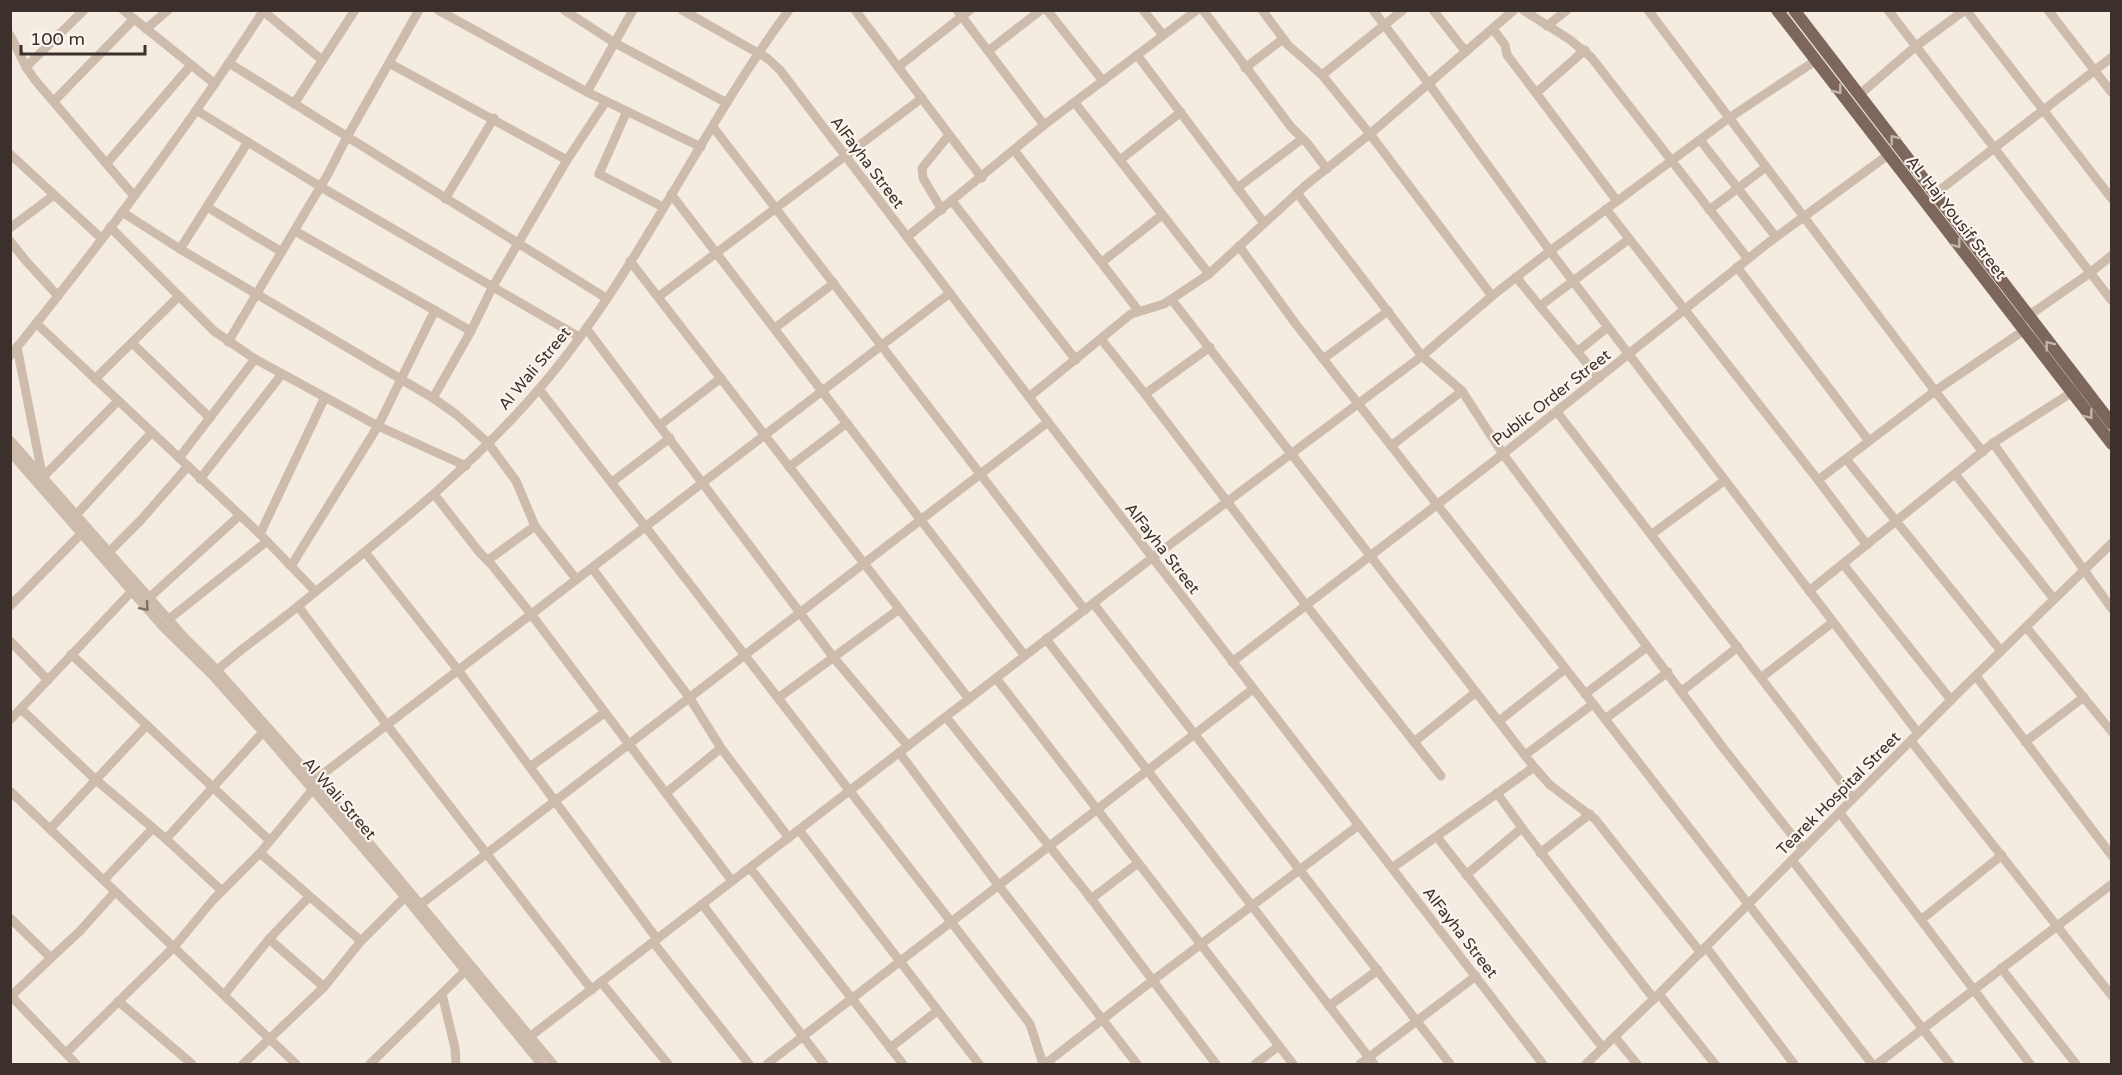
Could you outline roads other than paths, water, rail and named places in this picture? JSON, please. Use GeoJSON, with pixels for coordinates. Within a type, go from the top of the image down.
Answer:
{"type":"FeatureCollection","features":[{"type":"Feature","properties":{"kind":"main road","name":"AL Haj Yousif Street"},"geometry":{"type":"LineString","coordinates":[[1776,10],[1888,155],[2023,323],[2077,389],[2112,424]]}},
{"type":"Feature","properties":{"kind":"main road","name":"AL Haj Yousif Street"},"geometry":{"type":"LineString","coordinates":[[1794,10],[1936,193],[2023,323]]}},
{"type":"Feature","properties":{"kind":"main road","name":"AL Haj Yousif Street"},"geometry":{"type":"LineString","coordinates":[[2077,389],[2112,444]]}},
{"type":"Feature","properties":{"kind":"street"},"geometry":{"type":"LineString","coordinates":[[26,67],[84,10]]}},
{"type":"Feature","properties":{"kind":"street"},"geometry":{"type":"LineString","coordinates":[[123,10],[215,84]]}},
{"type":"Feature","properties":{"kind":"street"},"geometry":{"type":"LineString","coordinates":[[146,30],[168,10]]}},
{"type":"Feature","properties":{"kind":"street"},"geometry":{"type":"LineString","coordinates":[[294,104],[355,10]]}},
{"type":"Feature","properties":{"kind":"street"},"geometry":{"type":"LineString","coordinates":[[228,342],[321,187],[420,10]]}},
{"type":"Feature","properties":{"kind":"street"},"geometry":{"type":"LineString","coordinates":[[438,10],[587,92],[701,147]]}},
{"type":"Feature","properties":{"kind":"street"},"geometry":{"type":"LineString","coordinates":[[564,10],[615,43],[727,103]]}},
{"type":"Feature","properties":{"kind":"street"},"geometry":{"type":"LineString","coordinates":[[587,92],[633,10]]}},
{"type":"Feature","properties":{"kind":"street","name":"AlFayha Street"},"geometry":{"type":"LineString","coordinates":[[682,10],[758,52],[780,70],[1543,1065]]}},
{"type":"Feature","properties":{"kind":"street","name":"Al Wali Street"},"geometry":{"type":"LineString","coordinates":[[215,673],[434,494],[488,443],[539,389],[606,298],[758,52],[789,10]]}},
{"type":"Feature","properties":{"kind":"street"},"geometry":{"type":"LineString","coordinates":[[855,10],[982,178]]}},
{"type":"Feature","properties":{"kind":"street"},"geometry":{"type":"LineString","coordinates":[[898,67],[959,14],[970,10]]}},
{"type":"Feature","properties":{"kind":"street"},"geometry":{"type":"LineString","coordinates":[[988,51],[1041,10]]}},
{"type":"Feature","properties":{"kind":"street"},"geometry":{"type":"LineString","coordinates":[[1047,10],[1103,81]]}},
{"type":"Feature","properties":{"kind":"street"},"geometry":{"type":"LineString","coordinates":[[1143,10],[1163,35]]}},
{"type":"Feature","properties":{"kind":"street"},"geometry":{"type":"LineString","coordinates":[[907,237],[1044,125],[1197,10]]}},
{"type":"Feature","properties":{"kind":"street"},"geometry":{"type":"LineString","coordinates":[[1203,10],[1245,68],[1327,169]]}},
{"type":"Feature","properties":{"kind":"street"},"geometry":{"type":"LineString","coordinates":[[1262,10],[1283,39],[1322,75],[1370,134],[1492,296]]}},
{"type":"Feature","properties":{"kind":"street"},"geometry":{"type":"LineString","coordinates":[[1373,10],[1550,251],[1918,733]]}},
{"type":"Feature","properties":{"kind":"street"},"geometry":{"type":"LineString","coordinates":[[1322,75],[1403,10]]}},
{"type":"Feature","properties":{"kind":"street"},"geometry":{"type":"LineString","coordinates":[[1433,10],[1466,52]]}},
{"type":"Feature","properties":{"kind":"street"},"geometry":{"type":"LineString","coordinates":[[1029,397],[1123,320],[1138,310],[1172,300],[1209,274],[1297,193],[1370,134],[1514,10]]}},
{"type":"Feature","properties":{"kind":"street"},"geometry":{"type":"LineString","coordinates":[[1523,10],[1585,50],[1748,259]]}},
{"type":"Feature","properties":{"kind":"street"},"geometry":{"type":"LineString","coordinates":[[1547,26],[1567,10]]}},
{"type":"Feature","properties":{"kind":"street"},"geometry":{"type":"LineString","coordinates":[[1648,10],[1983,452]]}},
{"type":"Feature","properties":{"kind":"street"},"geometry":{"type":"LineString","coordinates":[[1888,10],[2112,301]]}},
{"type":"Feature","properties":{"kind":"street"},"geometry":{"type":"LineString","coordinates":[[1859,95],[1916,46],[1966,10],[2112,199]]}},
{"type":"Feature","properties":{"kind":"street"},"geometry":{"type":"LineString","coordinates":[[2048,10],[2112,93]]}},
{"type":"Feature","properties":{"kind":"street"},"geometry":{"type":"LineString","coordinates":[[10,356],[134,196],[215,84],[263,11],[322,60]]}},
{"type":"Feature","properties":{"kind":"street"},"geometry":{"type":"LineString","coordinates":[[959,14],[1044,125]]}},
{"type":"Feature","properties":{"kind":"street"},"geometry":{"type":"LineString","coordinates":[[54,101],[134,20]]}},
{"type":"Feature","properties":{"kind":"street"},"geometry":{"type":"LineString","coordinates":[[1493,29],[1505,45],[1507,55],[1617,201]]}},
{"type":"Feature","properties":{"kind":"street"},"geometry":{"type":"LineString","coordinates":[[10,35],[26,67],[134,196]]}},
{"type":"Feature","properties":{"kind":"street"},"geometry":{"type":"LineString","coordinates":[[1245,68],[1283,39]]}},
{"type":"Feature","properties":{"kind":"street"},"geometry":{"type":"LineString","coordinates":[[1536,93],[1585,50]]}},
{"type":"Feature","properties":{"kind":"street"},"geometry":{"type":"LineString","coordinates":[[1137,55],[1264,223]]}},
{"type":"Feature","properties":{"kind":"street"},"geometry":{"type":"LineString","coordinates":[[1936,193],[2112,57]]}},
{"type":"Feature","properties":{"kind":"street"},"geometry":{"type":"LineString","coordinates":[[527,1040],[1046,639],[1422,356],[1492,296],[1550,251],[1729,118],[1815,61]]}},
{"type":"Feature","properties":{"kind":"street"},"geometry":{"type":"LineString","coordinates":[[229,63],[606,298]]}},
{"type":"Feature","properties":{"kind":"street"},"geometry":{"type":"LineString","coordinates":[[389,63],[494,118],[567,160]]}},
{"type":"Feature","properties":{"kind":"street"},"geometry":{"type":"LineString","coordinates":[[107,163],[190,65]]}},
{"type":"Feature","properties":{"kind":"street"},"geometry":{"type":"LineString","coordinates":[[658,297],[922,98]]}},
{"type":"Feature","properties":{"kind":"street"},"geometry":{"type":"LineString","coordinates":[[433,398],[471,331],[493,286],[567,160],[606,101]]}},
{"type":"Feature","properties":{"kind":"street"},"geometry":{"type":"LineString","coordinates":[[1075,103],[1209,274]]}},
{"type":"Feature","properties":{"kind":"street"},"geometry":{"type":"LineString","coordinates":[[196,110],[321,187],[579,337]]}},
{"type":"Feature","properties":{"kind":"street"},"geometry":{"type":"LineString","coordinates":[[627,111],[599,174],[663,207]]}},
{"type":"Feature","properties":{"kind":"street"},"geometry":{"type":"LineString","coordinates":[[1120,160],[1181,112]]}},
{"type":"Feature","properties":{"kind":"street"},"geometry":{"type":"LineString","coordinates":[[445,199],[494,118]]}},
{"type":"Feature","properties":{"kind":"street"},"geometry":{"type":"LineString","coordinates":[[713,127],[980,474],[1194,734],[1450,1065]]}},
{"type":"Feature","properties":{"kind":"street"},"geometry":{"type":"LineString","coordinates":[[942,210],[923,178],[922,168],[949,135]]}},
{"type":"Feature","properties":{"kind":"street"},"geometry":{"type":"LineString","coordinates":[[1237,188],[1302,139]]}},
{"type":"Feature","properties":{"kind":"street"},"geometry":{"type":"LineString","coordinates":[[1700,140],[1776,237]]}},
{"type":"Feature","properties":{"kind":"street"},"geometry":{"type":"LineString","coordinates":[[180,249],[248,142]]}},
{"type":"Feature","properties":{"kind":"street"},"geometry":{"type":"LineString","coordinates":[[1014,150],[1138,310]]}},
{"type":"Feature","properties":{"kind":"street"},"geometry":{"type":"LineString","coordinates":[[10,154],[101,238]]}},
{"type":"Feature","properties":{"kind":"street","name":"Public Order Street"},"geometry":{"type":"LineString","coordinates":[[1232,662],[1557,412],[1737,267],[1888,155]]}},
{"type":"Feature","properties":{"kind":"street"},"geometry":{"type":"LineString","coordinates":[[1709,210],[1766,167]]}},
{"type":"Feature","properties":{"kind":"street"},"geometry":{"type":"LineString","coordinates":[[1297,193],[1422,356],[1462,391],[1503,454],[1724,750],[1803,849]]}},
{"type":"Feature","properties":{"kind":"street"},"geometry":{"type":"LineString","coordinates":[[10,228],[54,195]]}},
{"type":"Feature","properties":{"kind":"street"},"geometry":{"type":"LineString","coordinates":[[671,195],[1025,656]]}},
{"type":"Feature","properties":{"kind":"street"},"geometry":{"type":"LineString","coordinates":[[952,201],[1076,360]]}},
{"type":"Feature","properties":{"kind":"street"},"geometry":{"type":"LineString","coordinates":[[207,207],[282,252]]}},
{"type":"Feature","properties":{"kind":"street"},"geometry":{"type":"LineString","coordinates":[[1606,209],[1867,545]]}},
{"type":"Feature","properties":{"kind":"street"},"geometry":{"type":"LineString","coordinates":[[122,212],[180,249],[433,398],[457,415],[488,443],[516,481],[535,526],[576,579]]}},
{"type":"Feature","properties":{"kind":"street"},"geometry":{"type":"LineString","coordinates":[[1102,262],[1162,215]]}},
{"type":"Feature","properties":{"kind":"street"},"geometry":{"type":"LineString","coordinates":[[110,227],[179,297],[228,342],[378,426],[465,466]]}},
{"type":"Feature","properties":{"kind":"street"},"geometry":{"type":"LineString","coordinates":[[295,231],[471,331]]}},
{"type":"Feature","properties":{"kind":"street"},"geometry":{"type":"LineString","coordinates":[[1540,306],[1629,239]]}},
{"type":"Feature","properties":{"kind":"street"},"geometry":{"type":"LineString","coordinates":[[10,241],[58,296]]}},
{"type":"Feature","properties":{"kind":"street"},"geometry":{"type":"LineString","coordinates":[[1239,246],[1323,359],[1872,1065]]}},
{"type":"Feature","properties":{"kind":"street"},"geometry":{"type":"LineString","coordinates":[[1818,480],[2112,255]]}},
{"type":"Feature","properties":{"kind":"street"},"geometry":{"type":"LineString","coordinates":[[630,261],[969,699]]}},
{"type":"Feature","properties":{"kind":"street"},"geometry":{"type":"LineString","coordinates":[[1737,267],[1869,441]]}},
{"type":"Feature","properties":{"kind":"street"},"geometry":{"type":"LineString","coordinates":[[1516,277],[1599,378]]}},
{"type":"Feature","properties":{"kind":"street"},"geometry":{"type":"LineString","coordinates":[[775,328],[834,283]]}},
{"type":"Feature","properties":{"kind":"street"},"geometry":{"type":"LineString","coordinates":[[66,1053],[174,947],[222,891],[260,853],[314,785],[458,670],[950,293]]}},
{"type":"Feature","properties":{"kind":"street"},"geometry":{"type":"LineString","coordinates":[[95,379],[179,297]]}},
{"type":"Feature","properties":{"kind":"street"},"geometry":{"type":"LineString","coordinates":[[1172,300],[1534,767],[1557,790],[1590,814],[1703,950],[1794,1065]]}},
{"type":"Feature","properties":{"kind":"street"},"geometry":{"type":"LineString","coordinates":[[291,566],[378,426],[435,310]]}},
{"type":"Feature","properties":{"kind":"street"},"geometry":{"type":"LineString","coordinates":[[1323,359],[1388,311]]}},
{"type":"Feature","properties":{"kind":"street"},"geometry":{"type":"LineString","coordinates":[[36,323],[263,538],[315,591]]}},
{"type":"Feature","properties":{"kind":"street"},"geometry":{"type":"LineString","coordinates":[[1578,351],[1608,327]]}},
{"type":"Feature","properties":{"kind":"street"},"geometry":{"type":"LineString","coordinates":[[586,328],[834,658],[908,746]]}},
{"type":"Feature","properties":{"kind":"street"},"geometry":{"type":"LineString","coordinates":[[1101,339],[1305,605],[1441,776]]}},
{"type":"Feature","properties":{"kind":"street"},"geometry":{"type":"LineString","coordinates":[[132,343],[210,418]]}},
{"type":"Feature","properties":{"kind":"street"},"geometry":{"type":"LineString","coordinates":[[17,347],[43,477]]}},
{"type":"Feature","properties":{"kind":"street"},"geometry":{"type":"LineString","coordinates":[[1145,394],[1210,347]]}},
{"type":"Feature","properties":{"kind":"street"},"geometry":{"type":"LineString","coordinates":[[179,458],[255,358]]}},
{"type":"Feature","properties":{"kind":"street"},"geometry":{"type":"LineString","coordinates":[[200,479],[282,374]]}},
{"type":"Feature","properties":{"kind":"street"},"geometry":{"type":"LineString","coordinates":[[660,425],[721,378]]}},
{"type":"Feature","properties":{"kind":"street"},"geometry":{"type":"LineString","coordinates":[[539,389],[1030,1024],[1044,1065],[1359,825]]}},
{"type":"Feature","properties":{"kind":"street"},"geometry":{"type":"LineString","coordinates":[[1809,591],[1993,443],[2077,389]]}},
{"type":"Feature","properties":{"kind":"street"},"geometry":{"type":"LineString","coordinates":[[1391,446],[1462,391]]}},
{"type":"Feature","properties":{"kind":"street"},"geometry":{"type":"LineString","coordinates":[[169,619],[263,538],[325,397]]}},
{"type":"Feature","properties":{"kind":"street"},"geometry":{"type":"LineString","coordinates":[[43,477],[118,401]]}},
{"type":"Feature","properties":{"kind":"street"},"geometry":{"type":"LineString","coordinates":[[1557,412],[1853,798]]}},
{"type":"Feature","properties":{"kind":"street"},"geometry":{"type":"LineString","coordinates":[[421,904],[1048,422]]}},
{"type":"Feature","properties":{"kind":"street"},"geometry":{"type":"LineString","coordinates":[[789,467],[847,423]]}},
{"type":"Feature","properties":{"kind":"street"},"geometry":{"type":"LineString","coordinates":[[76,515],[152,432]]}},
{"type":"Feature","properties":{"kind":"street"},"geometry":{"type":"LineString","coordinates":[[612,482],[670,438]]}},
{"type":"Feature","properties":{"kind":"street","name":"Al Wali Street"},"geometry":{"type":"LineString","coordinates":[[10,440],[150,597],[263,732],[314,785],[465,971],[527,1040],[553,1065]]}},
{"type":"Feature","properties":{"kind":"street"},"geometry":{"type":"LineString","coordinates":[[1993,443],[2112,609]]}},
{"type":"Feature","properties":{"kind":"street","name":"Al Wali Street"},"geometry":{"type":"LineString","coordinates":[[10,452],[171,635],[215,673],[421,904],[527,1040],[541,1065]]}},
{"type":"Feature","properties":{"kind":"street"},"geometry":{"type":"LineString","coordinates":[[1846,459],[1895,523],[2001,651]]}},
{"type":"Feature","properties":{"kind":"street"},"geometry":{"type":"LineString","coordinates":[[109,552],[141,520],[188,466]]}},
{"type":"Feature","properties":{"kind":"street"},"geometry":{"type":"LineString","coordinates":[[1955,474],[2054,599]]}},
{"type":"Feature","properties":{"kind":"street"},"geometry":{"type":"LineString","coordinates":[[1652,534],[1724,481]]}},
{"type":"Feature","properties":{"kind":"street"},"geometry":{"type":"LineString","coordinates":[[434,494],[480,554],[488,560],[531,614],[732,881]]}},
{"type":"Feature","properties":{"kind":"street"},"geometry":{"type":"LineString","coordinates":[[150,597],[239,516]]}},
{"type":"Feature","properties":{"kind":"street"},"geometry":{"type":"LineString","coordinates":[[488,560],[535,526]]}},
{"type":"Feature","properties":{"kind":"street"},"geometry":{"type":"LineString","coordinates":[[10,606],[82,533]]}},
{"type":"Feature","properties":{"kind":"street","name":"Tearek Hospital Street"},"geometry":{"type":"LineString","coordinates":[[1586,1065],[1657,997],[1951,700],[2112,543]]}},
{"type":"Feature","properties":{"kind":"street"},"geometry":{"type":"LineString","coordinates":[[365,552],[458,670],[655,941],[749,1065]]}},
{"type":"Feature","properties":{"kind":"street"},"geometry":{"type":"LineString","coordinates":[[1843,564],[1951,700]]}},
{"type":"Feature","properties":{"kind":"street"},"geometry":{"type":"LineString","coordinates":[[592,568],[689,698],[721,748],[789,837]]}},
{"type":"Feature","properties":{"kind":"street"},"geometry":{"type":"LineString","coordinates":[[10,720],[132,591]]}},
{"type":"Feature","properties":{"kind":"street"},"geometry":{"type":"LineString","coordinates":[[298,606],[592,990]]}},
{"type":"Feature","properties":{"kind":"street"},"geometry":{"type":"LineString","coordinates":[[778,698],[899,609]]}},
{"type":"Feature","properties":{"kind":"street"},"geometry":{"type":"LineString","coordinates":[[1762,677],[1833,622]]}},
{"type":"Feature","properties":{"kind":"street"},"geometry":{"type":"LineString","coordinates":[[2026,627],[2112,732]]}},
{"type":"Feature","properties":{"kind":"street"},"geometry":{"type":"LineString","coordinates":[[1046,639],[1371,1061]]}},
{"type":"Feature","properties":{"kind":"street"},"geometry":{"type":"LineString","coordinates":[[10,641],[48,680]]}},
{"type":"Feature","properties":{"kind":"street"},"geometry":{"type":"LineString","coordinates":[[1585,694],[1647,647]]}},
{"type":"Feature","properties":{"kind":"street"},"geometry":{"type":"LineString","coordinates":[[1682,691],[1738,647]]}},
{"type":"Feature","properties":{"kind":"street"},"geometry":{"type":"LineString","coordinates":[[71,654],[269,840]]}},
{"type":"Feature","properties":{"kind":"street"},"geometry":{"type":"LineString","coordinates":[[1499,721],[1565,669]]}},
{"type":"Feature","properties":{"kind":"street"},"geometry":{"type":"LineString","coordinates":[[1605,719],[1668,672]]}},
{"type":"Feature","properties":{"kind":"street"},"geometry":{"type":"LineString","coordinates":[[1976,676],[2112,856]]}},
{"type":"Feature","properties":{"kind":"street"},"geometry":{"type":"LineString","coordinates":[[996,678],[1293,1065]]}},
{"type":"Feature","properties":{"kind":"street"},"geometry":{"type":"LineString","coordinates":[[767,1065],[1253,689]]}},
{"type":"Feature","properties":{"kind":"street"},"geometry":{"type":"LineString","coordinates":[[1414,742],[1476,693]]}},
{"type":"Feature","properties":{"kind":"street"},"geometry":{"type":"LineString","coordinates":[[2025,742],[2084,697]]}},
{"type":"Feature","properties":{"kind":"street"},"geometry":{"type":"LineString","coordinates":[[1525,755],[1593,704]]}},
{"type":"Feature","properties":{"kind":"street"},"geometry":{"type":"LineString","coordinates":[[21,709],[96,780],[166,839],[222,891]]}},
{"type":"Feature","properties":{"kind":"street"},"geometry":{"type":"LineString","coordinates":[[530,767],[604,713]]}},
{"type":"Feature","properties":{"kind":"street"},"geometry":{"type":"LineString","coordinates":[[946,717],[1091,899],[1216,1065]]}},
{"type":"Feature","properties":{"kind":"street"},"geometry":{"type":"LineString","coordinates":[[50,829],[147,725]]}},
{"type":"Feature","properties":{"kind":"street"},"geometry":{"type":"LineString","coordinates":[[166,839],[263,732]]}},
{"type":"Feature","properties":{"kind":"street"},"geometry":{"type":"LineString","coordinates":[[1911,741],[2112,996]]}},
{"type":"Feature","properties":{"kind":"street"},"geometry":{"type":"LineString","coordinates":[[666,793],[721,748]]}},
{"type":"Feature","properties":{"kind":"street"},"geometry":{"type":"LineString","coordinates":[[899,752],[1137,1065]]}},
{"type":"Feature","properties":{"kind":"street"},"geometry":{"type":"LineString","coordinates":[[1392,868],[1534,767]]}},
{"type":"Feature","properties":{"kind":"street"},"geometry":{"type":"LineString","coordinates":[[10,791],[296,1065]]}},
{"type":"Feature","properties":{"kind":"street"},"geometry":{"type":"LineString","coordinates":[[1497,793],[1540,853],[1715,1065]]}},
{"type":"Feature","properties":{"kind":"street"},"geometry":{"type":"LineString","coordinates":[[1840,813],[2030,1065]]}},
{"type":"Feature","properties":{"kind":"street"},"geometry":{"type":"LineString","coordinates":[[1540,853],[1590,814]]}},
{"type":"Feature","properties":{"kind":"street"},"geometry":{"type":"LineString","coordinates":[[104,880],[153,828]]}},
{"type":"Feature","properties":{"kind":"street"},"geometry":{"type":"LineString","coordinates":[[1466,875],[1522,828]]}},
{"type":"Feature","properties":{"kind":"street"},"geometry":{"type":"LineString","coordinates":[[799,830],[979,1065]]}},
{"type":"Feature","properties":{"kind":"street"},"geometry":{"type":"LineString","coordinates":[[1437,837],[1603,1048]]}},
{"type":"Feature","properties":{"kind":"street"},"geometry":{"type":"LineString","coordinates":[[260,853],[361,941]]}},
{"type":"Feature","properties":{"kind":"street"},"geometry":{"type":"LineString","coordinates":[[1922,919],[2002,855]]}},
{"type":"Feature","properties":{"kind":"street"},"geometry":{"type":"LineString","coordinates":[[1792,860],[1950,1065]]}},
{"type":"Feature","properties":{"kind":"street"},"geometry":{"type":"LineString","coordinates":[[1091,899],[1138,863]]}},
{"type":"Feature","properties":{"kind":"street"},"geometry":{"type":"LineString","coordinates":[[750,868],[903,1065]]}},
{"type":"Feature","properties":{"kind":"street"},"geometry":{"type":"LineString","coordinates":[[1877,1065],[2112,884]]}},
{"type":"Feature","properties":{"kind":"street"},"geometry":{"type":"LineString","coordinates":[[76,1065],[11,996],[80,931],[115,892]]}},
{"type":"Feature","properties":{"kind":"street"},"geometry":{"type":"LineString","coordinates":[[243,1065],[324,987],[361,941],[405,897]]}},
{"type":"Feature","properties":{"kind":"street"},"geometry":{"type":"LineString","coordinates":[[224,995],[269,939],[309,898]]}},
{"type":"Feature","properties":{"kind":"street"},"geometry":{"type":"LineString","coordinates":[[702,904],[824,1065]]}},
{"type":"Feature","properties":{"kind":"street"},"geometry":{"type":"LineString","coordinates":[[10,918],[51,958]]}},
{"type":"Feature","properties":{"kind":"street"},"geometry":{"type":"LineString","coordinates":[[269,939],[324,987]]}},
{"type":"Feature","properties":{"kind":"street"},"geometry":{"type":"LineString","coordinates":[[2001,969],[2076,1065]]}},
{"type":"Feature","properties":{"kind":"street"},"geometry":{"type":"LineString","coordinates":[[1329,1006],[1378,970]]}},
{"type":"Feature","properties":{"kind":"street"},"geometry":{"type":"LineString","coordinates":[[370,1065],[465,971]]}},
{"type":"Feature","properties":{"kind":"street"},"geometry":{"type":"LineString","coordinates":[[1360,1065],[1371,1061],[1417,1020],[1476,976]]}},
{"type":"Feature","properties":{"kind":"street"},"geometry":{"type":"LineString","coordinates":[[601,982],[668,1065]]}},
{"type":"Feature","properties":{"kind":"street"},"geometry":{"type":"LineString","coordinates":[[442,994],[455,1048],[456,1065]]}},
{"type":"Feature","properties":{"kind":"street"},"geometry":{"type":"LineString","coordinates":[[118,1001],[192,1065]]}},
{"type":"Feature","properties":{"kind":"street"},"geometry":{"type":"LineString","coordinates":[[890,1048],[937,1011]]}},
{"type":"Feature","properties":{"kind":"street"},"geometry":{"type":"LineString","coordinates":[[1616,1036],[1637,1065]]}},
{"type":"Feature","properties":{"kind":"street"},"geometry":{"type":"LineString","coordinates":[[1255,1065],[1279,1046]]}}]}
